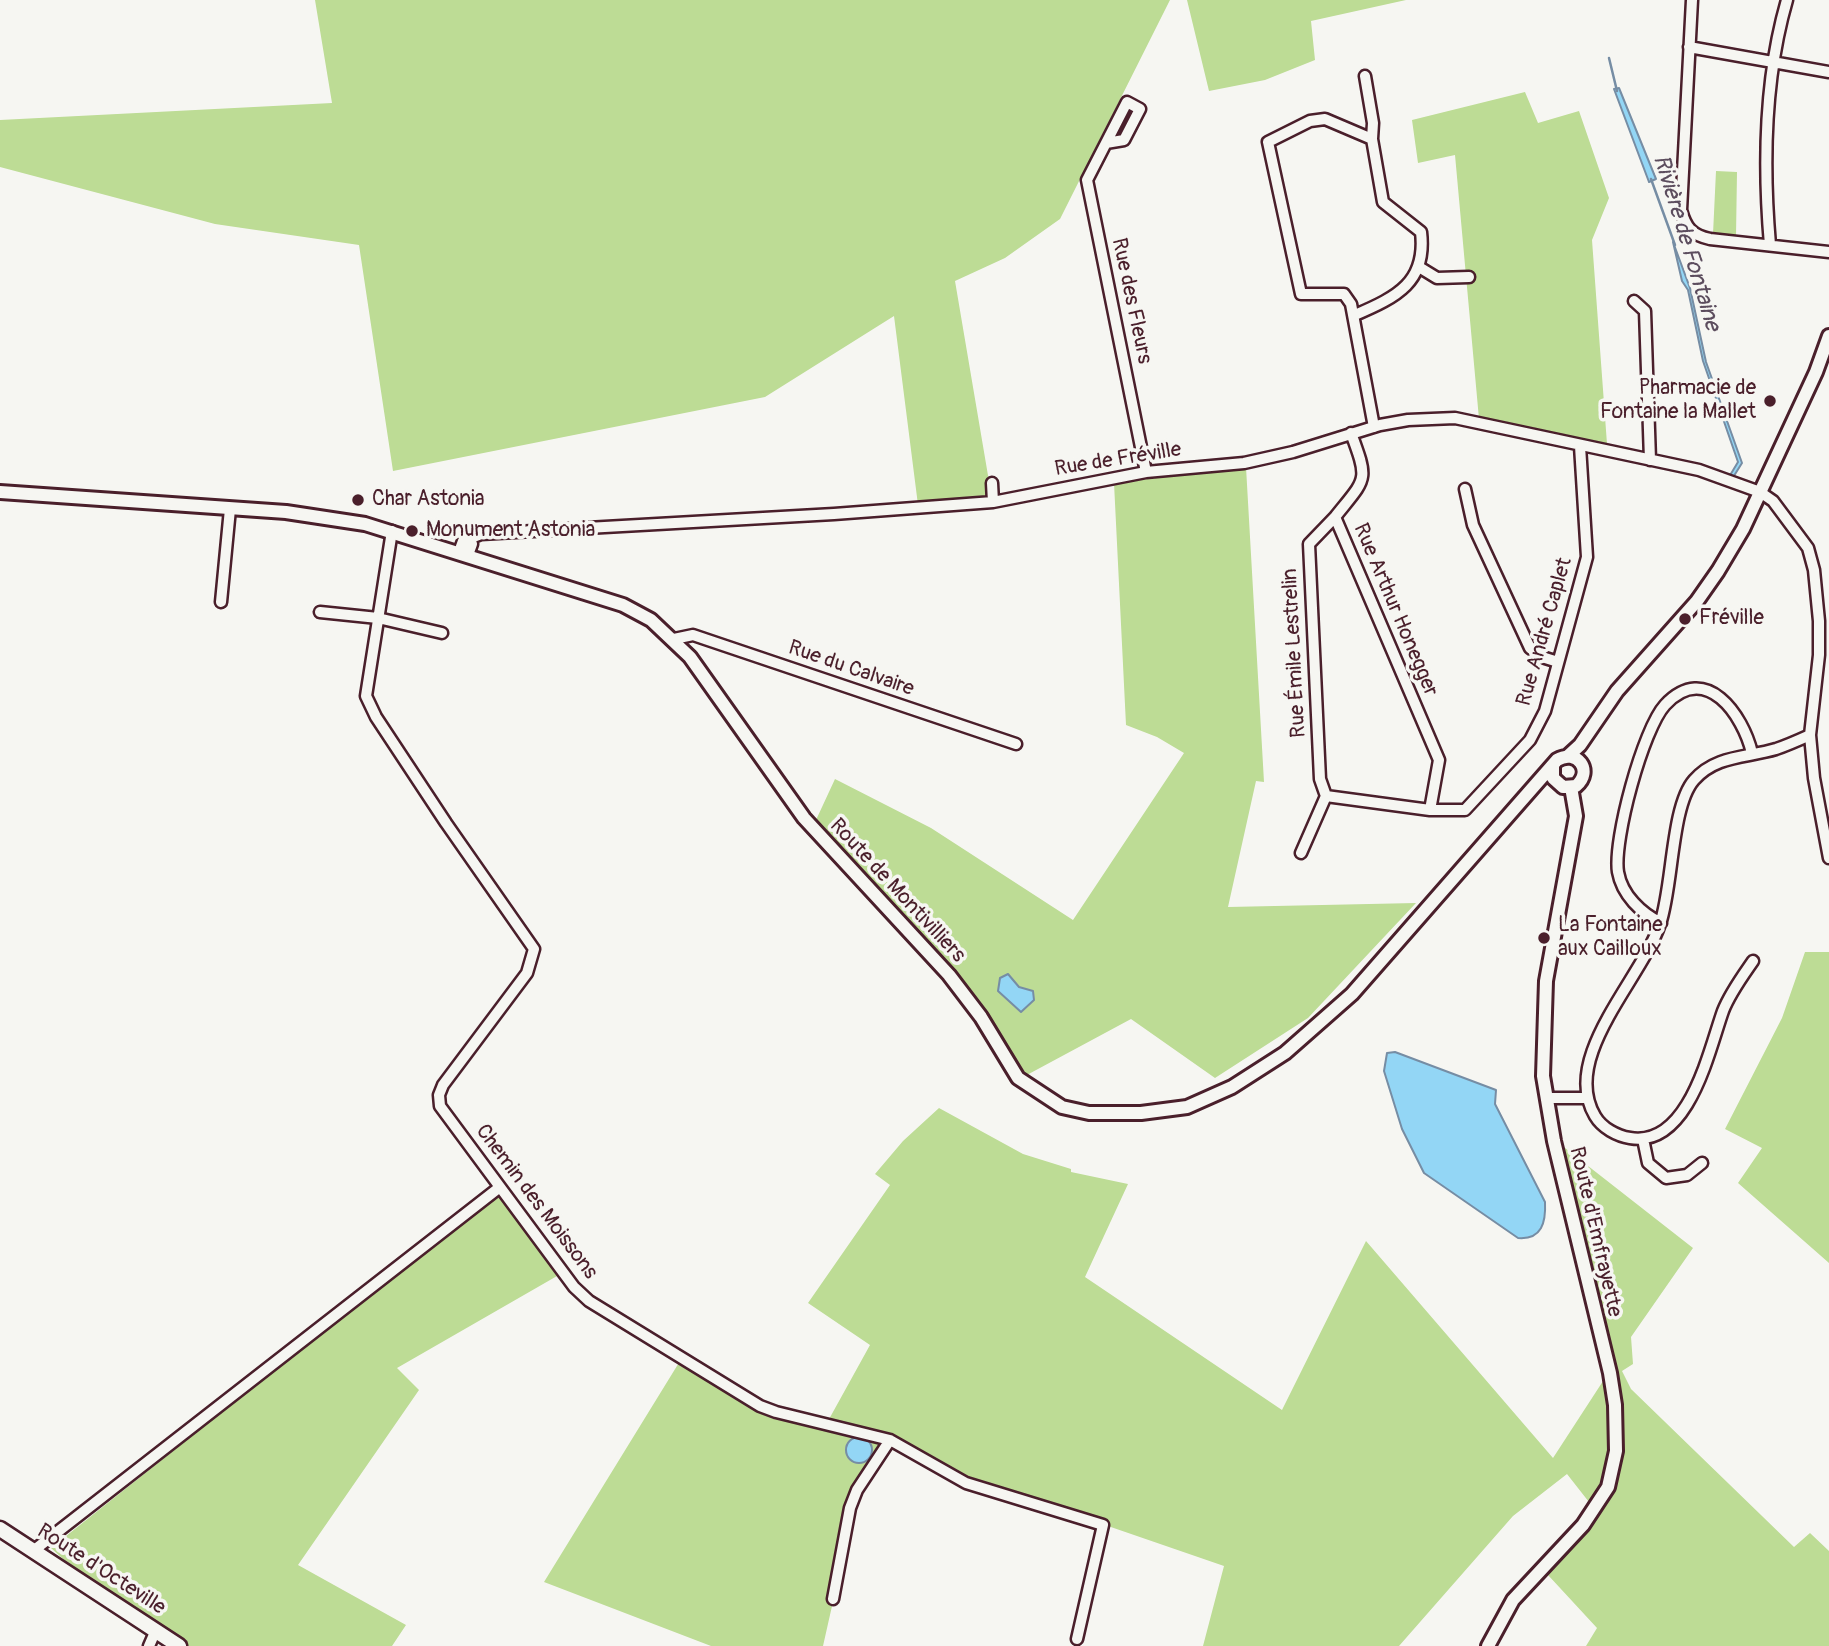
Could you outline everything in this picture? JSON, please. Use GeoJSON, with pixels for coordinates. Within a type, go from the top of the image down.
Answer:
{"type":"FeatureCollection","features":[{"type":"Feature","properties":{"kind":"main road","name":"Route d'Octeville"},"geometry":{"type":"LineString","coordinates":[[0,1529],[179,1646]]}},
{"type":"Feature","properties":{"kind":"street"},"geometry":{"type":"LineString","coordinates":[[1692,0],[1681,210],[1685,222],[1697,236],[1829,251]]}},
{"type":"Feature","properties":{"kind":"street"},"geometry":{"type":"LineString","coordinates":[[1770,245],[1766,154],[1774,62],[1787,0]]}},
{"type":"Feature","properties":{"kind":"street"},"geometry":{"type":"LineString","coordinates":[[1689,47],[1829,72]]}},
{"type":"Feature","properties":{"kind":"street"},"geometry":{"type":"LineString","coordinates":[[1355,315],[1393,298],[1419,267],[1423,248],[1421,232],[1383,202],[1365,76]]}},
{"type":"Feature","properties":{"kind":"street"},"geometry":{"type":"LineString","coordinates":[[1372,139],[1325,120],[1310,121],[1268,142],[1301,294],[1344,295],[1355,315],[1374,426]]}},
{"type":"Feature","properties":{"kind":"street","name":"Rue des Fleurs"},"geometry":{"type":"LineString","coordinates":[[1106,143],[1087,180],[1146,472]]}},
{"type":"Feature","properties":{"kind":"street"},"geometry":{"type":"LineString","coordinates":[[1419,267],[1437,278],[1469,276]]}},
{"type":"Feature","properties":{"kind":"street"},"geometry":{"type":"LineString","coordinates":[[1634,301],[1645,311],[1650,460]]}},
{"type":"Feature","properties":{"kind":"street"},"geometry":{"type":"LineString","coordinates":[[1602,713],[1582,764],[1584,776],[1572,788],[1558,784],[1552,775],[1553,767],[1560,758],[1580,745],[1602,713],[1636,667],[1703,594],[1743,529],[1816,372],[1829,337]]}},
{"type":"Feature","properties":{"kind":"street","name":"Rue de Fréville"},"geometry":{"type":"LineString","coordinates":[[463,553],[472,544],[469,537],[481,534],[993,502],[1146,472],[1244,463],[1293,452],[1374,426],[1408,420],[1455,418],[1699,470],[1760,492]]}},
{"type":"Feature","properties":{"kind":"street","name":"Rue Arthur Honegger"},"geometry":{"type":"LineString","coordinates":[[1351,433],[1364,470],[1363,482],[1335,517],[1439,760],[1430,810]]}},
{"type":"Feature","properties":{"kind":"street","name":"Rue André Caplet"},"geometry":{"type":"LineString","coordinates":[[1326,796],[1430,810],[1465,810],[1530,740],[1545,712],[1587,557],[1580,446]]}},
{"type":"Feature","properties":{"kind":"street"},"geometry":{"type":"LineString","coordinates":[[992,483],[993,502]]}},
{"type":"Feature","properties":{"kind":"street"},"geometry":{"type":"LineString","coordinates":[[1465,488],[1474,525],[1530,648],[1542,657],[1558,662]]}},
{"type":"Feature","properties":{"kind":"street","name":"Route de Montivilliers"},"geometry":{"type":"LineString","coordinates":[[0,492],[323,517],[392,531],[463,553],[623,605],[651,620],[690,657],[804,818],[949,975],[981,1017],[1018,1078],[1062,1107],[1089,1113],[1141,1113],[1187,1107],[1233,1087],[1285,1053],[1352,994],[1553,767]]}},
{"type":"Feature","properties":{"kind":"street"},"geometry":{"type":"LineString","coordinates":[[1760,492],[1782,509],[1798,531],[1808,548],[1814,570],[1819,655],[1811,735],[1821,821],[1829,858]]}},
{"type":"Feature","properties":{"kind":"street"},"geometry":{"type":"LineString","coordinates":[[222,602],[230,509]]}},
{"type":"Feature","properties":{"kind":"street","name":"Rue Émile Lestrelin"},"geometry":{"type":"LineString","coordinates":[[1326,796],[1320,779],[1309,544],[1335,517]]}},
{"type":"Feature","properties":{"kind":"street"},"geometry":{"type":"LineString","coordinates":[[378,618],[392,531]]}},
{"type":"Feature","properties":{"kind":"street"},"geometry":{"type":"LineString","coordinates":[[320,612],[378,618],[442,633]]}},
{"type":"Feature","properties":{"kind":"street","name":"Chemin des Moissons"},"geometry":{"type":"LineString","coordinates":[[378,618],[366,696],[376,717],[446,823],[534,949],[527,973],[439,1095],[440,1106],[574,1287],[589,1301],[760,1405],[776,1412],[852,1428],[890,1440],[966,1483],[1103,1525],[1077,1639]]}},
{"type":"Feature","properties":{"kind":"street","name":"Rue du Calvaire"},"geometry":{"type":"LineString","coordinates":[[674,639],[692,635],[1016,744]]}},
{"type":"Feature","properties":{"kind":"street"},"geometry":{"type":"LineString","coordinates":[[1661,923],[1642,914],[1623,885],[1618,871],[1624,818],[1650,729],[1672,698],[1697,689],[1708,691],[1735,710],[1746,730],[1752,754]]}},
{"type":"Feature","properties":{"kind":"street"},"geometry":{"type":"LineString","coordinates":[[1753,961],[1724,1010],[1705,1071],[1695,1091],[1668,1126],[1657,1135],[1631,1139],[1599,1122],[1586,1098],[1590,1055],[1598,1036],[1635,977],[1661,923],[1686,791],[1706,768],[1730,757],[1775,749],[1811,735]]}},
{"type":"Feature","properties":{"kind":"street"},"geometry":{"type":"LineString","coordinates":[[1568,755],[1582,764]]}},
{"type":"Feature","properties":{"kind":"street","name":"Route de Montivilliers"},"geometry":{"type":"LineString","coordinates":[[1521,800],[1544,786],[1558,784]]}},
{"type":"Feature","properties":{"kind":"street","name":"Route d'Emfrayette"},"geometry":{"type":"LineString","coordinates":[[1488,1646],[1513,1600],[1601,1501],[1616,1451],[1615,1405],[1546,1098],[1543,1053],[1546,981],[1576,816],[1572,788]]}},
{"type":"Feature","properties":{"kind":"street"},"geometry":{"type":"LineString","coordinates":[[1301,853],[1326,796]]}},
{"type":"Feature","properties":{"kind":"street"},"geometry":{"type":"LineString","coordinates":[[1546,1098],[1586,1098]]}},
{"type":"Feature","properties":{"kind":"street"},"geometry":{"type":"LineString","coordinates":[[1643,1139],[1648,1163],[1666,1178],[1687,1175],[1702,1163]]}},
{"type":"Feature","properties":{"kind":"street"},"geometry":{"type":"LineString","coordinates":[[33,1551],[500,1187]]}},
{"type":"Feature","properties":{"kind":"street"},"geometry":{"type":"LineString","coordinates":[[833,1599],[850,1508],[857,1490],[890,1440]]}},
{"type":"Feature","properties":{"kind":"street"},"geometry":{"type":"LineString","coordinates":[[149,1646],[156,1630]]}},
{"type":"Feature","properties":{"kind":"green space"},"geometry":{"type":"Polygon","coordinates":[[[315,0],[1170,0],[1060,219],[1005,258],[955,281],[992,499],[918,505],[894,316],[765,397],[393,471],[359,245],[215,224],[0,167],[0,120],[332,103],[315,0]]]}},
{"type":"Feature","properties":{"kind":"green space"},"geometry":{"type":"Polygon","coordinates":[[[1187,0],[1406,0],[1311,21],[1315,60],[1265,80],[1209,91],[1187,0]]]}},
{"type":"Feature","properties":{"kind":"green space"},"geometry":{"type":"Polygon","coordinates":[[[1525,92],[1538,123],[1579,111],[1609,198],[1592,240],[1607,444],[1479,419],[1455,155],[1418,163],[1412,120],[1525,92]]]}},
{"type":"Feature","properties":{"kind":"green space"},"geometry":{"type":"Polygon","coordinates":[[[1716,171],[1737,172],[1736,236],[1713,234],[1716,171]]]}},
{"type":"Feature","properties":{"kind":"green space"},"geometry":{"type":"Polygon","coordinates":[[[1246,467],[1264,782],[1256,781],[1228,907],[1416,903],[1308,1018],[1215,1078],[1131,1019],[1025,1076],[1015,1066],[959,975],[816,820],[835,779],[931,828],[1073,920],[1184,753],[1157,737],[1126,725],[1114,483],[1246,467]]]}},
{"type":"Feature","properties":{"kind":"green space"},"geometry":{"type":"Polygon","coordinates":[[[1805,952],[1829,952],[1829,1263],[1738,1183],[1762,1148],[1725,1129],[1782,1018],[1805,952]]]}},
{"type":"Feature","properties":{"kind":"green space"},"geometry":{"type":"Polygon","coordinates":[[[939,1108],[1023,1154],[1071,1169],[1071,1172],[1128,1184],[1085,1277],[1282,1410],[1366,1241],[1553,1458],[1605,1378],[1560,1144],[1693,1248],[1631,1337],[1633,1364],[1622,1371],[1631,1389],[1794,1547],[1810,1533],[1829,1551],[1829,1646],[1586,1646],[1597,1628],[1548,1575],[1596,1511],[1567,1474],[1513,1516],[1399,1646],[1203,1646],[1224,1566],[1105,1525],[1008,1500],[890,1445],[857,1495],[823,1646],[711,1646],[544,1582],[680,1361],[766,1406],[828,1421],[870,1345],[808,1303],[890,1185],[875,1174],[903,1141],[939,1108]]]}},
{"type":"Feature","properties":{"kind":"green space"},"geometry":{"type":"Polygon","coordinates":[[[505,1187],[564,1272],[397,1368],[419,1390],[298,1565],[406,1625],[392,1646],[167,1646],[145,1633],[51,1548],[505,1187]]]}},
{"type":"Feature","properties":{"kind":"water"},"geometry":{"type":"Polygon","coordinates":[[[1619,88],[1656,179],[1649,182],[1614,89],[1619,88]]]}},
{"type":"Feature","properties":{"kind":"water"},"geometry":{"type":"Polygon","coordinates":[[[1673,242],[1690,288],[1706,362],[1742,463],[1732,479],[1729,477],[1738,462],[1703,361],[1688,290],[1682,281],[1673,242]]]}},
{"type":"Feature","properties":{"kind":"water"},"geometry":{"type":"Polygon","coordinates":[[[1008,974],[1019,987],[1033,991],[1034,1000],[1021,1012],[998,991],[1000,978],[1008,974]]]}},
{"type":"Feature","properties":{"kind":"water"},"geometry":{"type":"Polygon","coordinates":[[[1395,1052],[1496,1090],[1495,1104],[1545,1202],[1545,1216],[1537,1233],[1518,1238],[1424,1173],[1402,1129],[1384,1071],[1387,1053],[1395,1052]]]}},
{"type":"Feature","properties":{"kind":"water"},"geometry":{"type":"Polygon","coordinates":[[[859,1437],[868,1441],[872,1450],[868,1459],[859,1463],[850,1459],[846,1450],[850,1441],[859,1437]]]}},
{"type":"Feature","properties":{"kind":"waterway","name":"Rivière de Fontaine"},"geometry":{"type":"LineString","coordinates":[[1609,58],[1617,91]]}},
{"type":"Feature","properties":{"kind":"waterway","name":"Rivière de Fontaine"},"geometry":{"type":"LineString","coordinates":[[1651,179],[1675,245]]}},
{"type":"Feature","properties":{"kind":"place","name":"Pharmacie de Fontaine la Mallet"},"geometry":{"type":"Point","coordinates":[1770,401]}},
{"type":"Feature","properties":{"kind":"place","name":"Char Astonia"},"geometry":{"type":"Point","coordinates":[358,500]}},
{"type":"Feature","properties":{"kind":"place","name":"Monument Astonia"},"geometry":{"type":"Point","coordinates":[412,531]}},
{"type":"Feature","properties":{"kind":"place","name":"Fréville"},"geometry":{"type":"Point","coordinates":[1685,619]}},
{"type":"Feature","properties":{"kind":"place","name":"La Fontaine aux Cailloux"},"geometry":{"type":"Point","coordinates":[1544,938]}}]}
